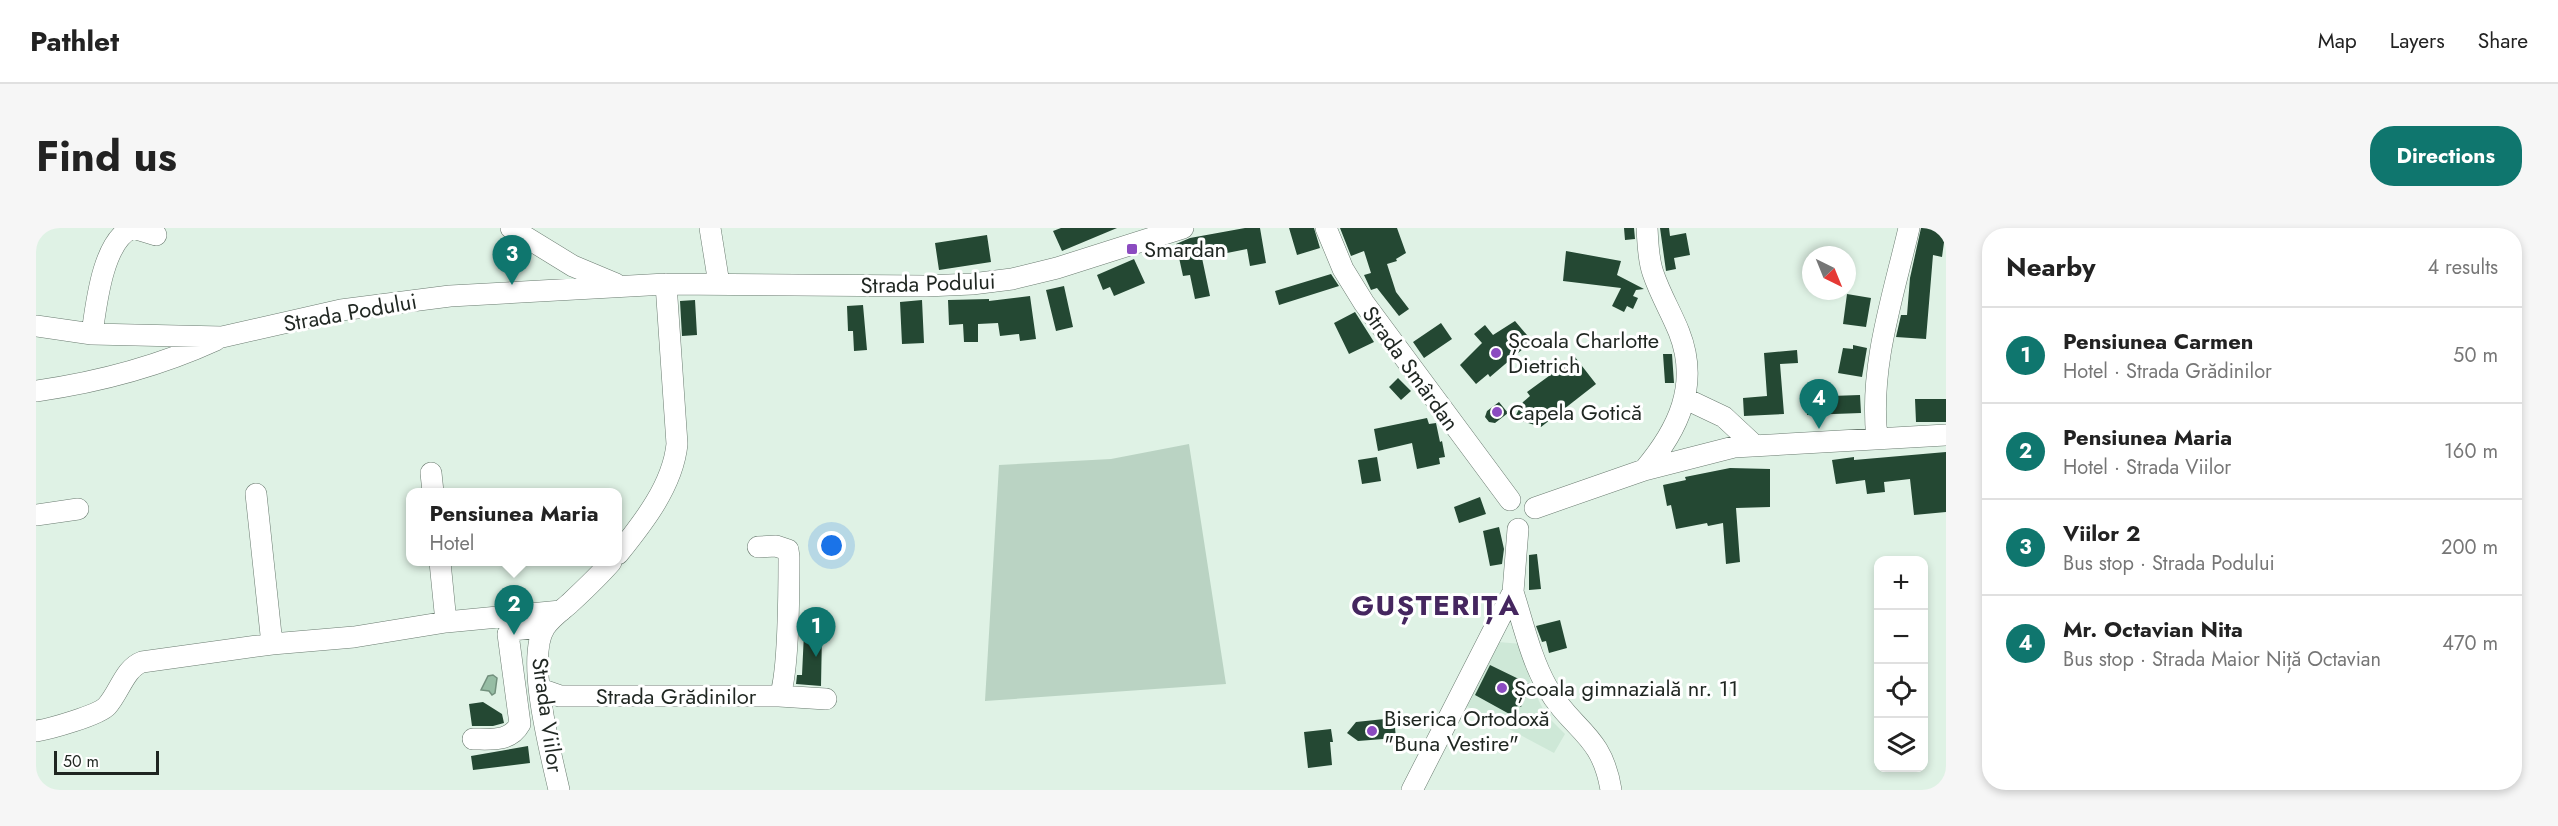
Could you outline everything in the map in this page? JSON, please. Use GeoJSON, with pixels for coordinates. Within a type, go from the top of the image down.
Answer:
{"type":"FeatureCollection","features":[{"type":"Feature","properties":{"kind":"street"},"geometry":{"type":"LineString","coordinates":[[92,334],[105,267],[119,237],[133,228],[156,235]]}},
{"type":"Feature","properties":{"kind":"street"},"geometry":{"type":"LineString","coordinates":[[511,228],[573,266],[620,286]]}},
{"type":"Feature","properties":{"kind":"street"},"geometry":{"type":"LineString","coordinates":[[710,228],[718,284]]}},
{"type":"Feature","properties":{"kind":"street","name":"Strada Podului"},"geometry":{"type":"LineString","coordinates":[[36,326],[92,334],[222,337],[341,310],[411,300],[666,284],[926,286],[972,284],[1012,279],[1057,268],[1183,228]]}},
{"type":"Feature","properties":{"kind":"street","name":"Strada Smârdan"},"geometry":{"type":"LineString","coordinates":[[1326,228],[1343,269],[1364,303],[1510,500]]}},
{"type":"Feature","properties":{"kind":"street"},"geometry":{"type":"LineString","coordinates":[[1644,470],[1665,445],[1681,415],[1686,399],[1687,373],[1684,345],[1652,272],[1647,228]]}},
{"type":"Feature","properties":{"kind":"street"},"geometry":{"type":"LineString","coordinates":[[1877,438],[1874,404],[1878,364],[1909,228]]}},
{"type":"Feature","properties":{"kind":"street"},"geometry":{"type":"LineString","coordinates":[[622,549],[649,512],[669,477],[675,459],[677,444],[666,284]]}},
{"type":"Feature","properties":{"kind":"street"},"geometry":{"type":"LineString","coordinates":[[36,391],[79,385],[131,373],[177,357],[222,337]]}},
{"type":"Feature","properties":{"kind":"street"},"geometry":{"type":"LineString","coordinates":[[1686,399],[1724,417],[1753,444]]}},
{"type":"Feature","properties":{"kind":"street"},"geometry":{"type":"LineString","coordinates":[[1535,508],[1644,470],[1715,450],[1753,444],[1946,435]]}},
{"type":"Feature","properties":{"kind":"street"},"geometry":{"type":"LineString","coordinates":[[256,494],[272,645]]}},
{"type":"Feature","properties":{"kind":"street"},"geometry":{"type":"LineString","coordinates":[[1519,496],[1524,497],[1535,508],[1532,523],[1524,528],[1518,529],[1509,524],[1504,515],[1506,504],[1519,496]]}},
{"type":"Feature","properties":{"kind":"street"},"geometry":{"type":"LineString","coordinates":[[36,515],[78,509]]}},
{"type":"Feature","properties":{"kind":"street"},"geometry":{"type":"LineString","coordinates":[[1412,790],[1513,592],[1518,529]]}},
{"type":"Feature","properties":{"kind":"street","name":"Strada Grădinilor"},"geometry":{"type":"LineString","coordinates":[[540,689],[560,696],[779,696],[782,692],[786,666],[789,557],[788,550],[782,547],[758,547]]}},
{"type":"Feature","properties":{"kind":"street"},"geometry":{"type":"LineString","coordinates":[[440,566],[446,622]]}},
{"type":"Feature","properties":{"kind":"street","name":"Strada Viilor"},"geometry":{"type":"LineString","coordinates":[[559,790],[546,731],[540,689],[538,650],[545,627],[607,566]]}},
{"type":"Feature","properties":{"kind":"street"},"geometry":{"type":"LineString","coordinates":[[1513,592],[1546,687],[1596,744],[1608,769],[1611,790]]}},
{"type":"Feature","properties":{"kind":"street"},"geometry":{"type":"LineString","coordinates":[[36,731],[51,728],[103,709],[138,664],[272,645],[354,637],[446,622],[561,611]]}},
{"type":"Feature","properties":{"kind":"street"},"geometry":{"type":"LineString","coordinates":[[473,739],[507,738],[515,733],[520,724],[508,634],[512,630],[545,627]]}},
{"type":"Feature","properties":{"kind":"street"},"geometry":{"type":"LineString","coordinates":[[779,696],[826,699]]}},
{"type":"Feature","properties":{"kind":"shaded area"},"geometry":{"type":"Polygon","coordinates":[[[1189,444],[1226,684],[985,701],[999,465],[1111,459],[1189,444]]]}},
{"type":"Feature","properties":{"kind":"shaded area"},"geometry":{"type":"Polygon","coordinates":[[[1498,642],[1522,644],[1531,685],[1546,715],[1565,734],[1554,753],[1466,706],[1498,642]]]}},
{"type":"Feature","properties":{"kind":"shaded area"},"geometry":{"type":"Polygon","coordinates":[[[493,675],[497,678],[495,693],[492,695],[489,691],[481,690],[488,676],[493,675]]]}},
{"type":"Feature","properties":{"kind":"building"},"geometry":{"type":"Polygon","coordinates":[[[1061,228],[1117,228],[1062,251],[1053,231],[1061,228]]]}},
{"type":"Feature","properties":{"kind":"building"},"geometry":{"type":"Polygon","coordinates":[[[1245,228],[1260,228],[1266,263],[1250,266],[1247,249],[1202,258],[1210,296],[1195,299],[1190,275],[1183,276],[1176,244],[1190,238],[1245,228]]]}},
{"type":"Feature","properties":{"kind":"building"},"geometry":{"type":"Polygon","coordinates":[[[1289,228],[1314,228],[1320,248],[1297,255],[1289,228]]]}},
{"type":"Feature","properties":{"kind":"building"},"geometry":{"type":"Polygon","coordinates":[[[1340,228],[1397,228],[1406,253],[1396,259],[1397,261],[1387,264],[1396,292],[1409,309],[1399,316],[1377,288],[1371,290],[1364,275],[1371,273],[1364,251],[1351,256],[1340,228]]]}},
{"type":"Feature","properties":{"kind":"building"},"geometry":{"type":"Polygon","coordinates":[[[1624,228],[1634,228],[1635,239],[1625,240],[1624,228]]]}},
{"type":"Feature","properties":{"kind":"building"},"geometry":{"type":"Polygon","coordinates":[[[1660,228],[1669,228],[1670,236],[1686,233],[1690,255],[1674,258],[1676,269],[1666,271],[1660,228]]]}},
{"type":"Feature","properties":{"kind":"building"},"geometry":{"type":"Polygon","coordinates":[[[1921,228],[1946,228],[1942,257],[1933,255],[1926,339],[1896,337],[1901,315],[1907,315],[1910,278],[1921,228]]]}},
{"type":"Feature","properties":{"kind":"building"},"geometry":{"type":"Polygon","coordinates":[[[987,235],[991,262],[939,270],[935,243],[987,235]]]}},
{"type":"Feature","properties":{"kind":"building"},"geometry":{"type":"Polygon","coordinates":[[[1566,251],[1621,261],[1617,275],[1644,289],[1636,290],[1633,296],[1638,298],[1633,309],[1627,306],[1624,312],[1612,306],[1621,288],[1563,281],[1566,251]]]}},
{"type":"Feature","properties":{"kind":"building"},"geometry":{"type":"Polygon","coordinates":[[[1134,259],[1145,283],[1114,296],[1110,287],[1103,290],[1097,275],[1134,259]]]}},
{"type":"Feature","properties":{"kind":"building"},"geometry":{"type":"Polygon","coordinates":[[[1331,274],[1339,286],[1279,305],[1275,291],[1331,274]]]}},
{"type":"Feature","properties":{"kind":"building"},"geometry":{"type":"Polygon","coordinates":[[[1064,286],[1073,327],[1056,331],[1046,290],[1064,286]]]}},
{"type":"Feature","properties":{"kind":"building"},"geometry":{"type":"Polygon","coordinates":[[[1030,296],[1036,339],[1020,341],[1019,334],[1000,336],[998,323],[978,324],[978,342],[964,342],[963,324],[949,325],[948,300],[989,299],[989,301],[1030,296]]]}},
{"type":"Feature","properties":{"kind":"building"},"geometry":{"type":"Polygon","coordinates":[[[1856,296],[1871,298],[1866,327],[1843,324],[1846,300],[1856,300],[1856,296]]]}},
{"type":"Feature","properties":{"kind":"building"},"geometry":{"type":"Polygon","coordinates":[[[695,300],[697,335],[682,336],[680,301],[695,300]]]}},
{"type":"Feature","properties":{"kind":"building"},"geometry":{"type":"Polygon","coordinates":[[[922,300],[924,343],[902,344],[900,302],[922,300]]]}},
{"type":"Feature","properties":{"kind":"building"},"geometry":{"type":"Polygon","coordinates":[[[863,305],[867,350],[854,351],[853,331],[848,331],[847,306],[863,305]]]}},
{"type":"Feature","properties":{"kind":"building"},"geometry":{"type":"Polygon","coordinates":[[[1355,312],[1374,342],[1349,354],[1334,323],[1355,312]]]}},
{"type":"Feature","properties":{"kind":"building","name":"Școala Charlotte Dietrich"},"geometry":{"type":"Polygon","coordinates":[[[1515,321],[1532,341],[1490,377],[1488,374],[1476,384],[1460,365],[1482,343],[1474,334],[1485,325],[1493,335],[1515,321]]]}},
{"type":"Feature","properties":{"kind":"building"},"geometry":{"type":"Polygon","coordinates":[[[1441,323],[1452,339],[1424,358],[1413,342],[1441,323]]]}},
{"type":"Feature","properties":{"kind":"building"},"geometry":{"type":"Polygon","coordinates":[[[1853,345],[1867,348],[1862,377],[1838,373],[1843,348],[1853,349],[1853,345]]]}},
{"type":"Feature","properties":{"kind":"building"},"geometry":{"type":"Polygon","coordinates":[[[1797,350],[1798,363],[1780,364],[1784,414],[1744,416],[1743,398],[1767,396],[1764,353],[1797,350]]]}},
{"type":"Feature","properties":{"kind":"building"},"geometry":{"type":"Polygon","coordinates":[[[1663,354],[1672,354],[1674,383],[1665,383],[1663,354]]]}},
{"type":"Feature","properties":{"kind":"building"},"geometry":{"type":"Polygon","coordinates":[[[1575,357],[1596,384],[1541,427],[1522,421],[1516,415],[1523,402],[1530,396],[1527,392],[1575,357]]]}},
{"type":"Feature","properties":{"kind":"building"},"geometry":{"type":"Polygon","coordinates":[[[1398,378],[1411,391],[1401,400],[1389,387],[1398,378]]]}},
{"type":"Feature","properties":{"kind":"building"},"geometry":{"type":"Polygon","coordinates":[[[1831,384],[1831,396],[1860,395],[1861,413],[1807,415],[1806,386],[1831,384]]]}},
{"type":"Feature","properties":{"kind":"building"},"geometry":{"type":"Polygon","coordinates":[[[1915,399],[1946,399],[1946,422],[1916,422],[1915,399]]]}},
{"type":"Feature","properties":{"kind":"building","name":"Capela Gotică"},"geometry":{"type":"Polygon","coordinates":[[[1499,402],[1508,413],[1495,423],[1489,422],[1485,417],[1487,411],[1499,402]]]}},
{"type":"Feature","properties":{"kind":"building"},"geometry":{"type":"Polygon","coordinates":[[[1427,418],[1429,424],[1436,423],[1440,442],[1442,441],[1445,457],[1439,458],[1440,464],[1417,469],[1412,443],[1378,451],[1374,429],[1427,418]]]}},
{"type":"Feature","properties":{"kind":"building"},"geometry":{"type":"Polygon","coordinates":[[[1946,452],[1946,512],[1914,515],[1910,479],[1884,482],[1885,492],[1867,494],[1865,480],[1836,484],[1832,460],[1946,452]]]}},
{"type":"Feature","properties":{"kind":"building"},"geometry":{"type":"Polygon","coordinates":[[[1377,457],[1381,481],[1362,484],[1358,460],[1377,457]]]}},
{"type":"Feature","properties":{"kind":"building"},"geometry":{"type":"Polygon","coordinates":[[[1730,468],[1770,469],[1770,507],[1736,508],[1740,562],[1726,564],[1723,523],[1708,526],[1707,523],[1676,529],[1671,505],[1667,506],[1663,485],[1686,480],[1685,477],[1730,468]]]}},
{"type":"Feature","properties":{"kind":"building"},"geometry":{"type":"Polygon","coordinates":[[[1480,497],[1486,514],[1459,523],[1454,507],[1480,497]]]}},
{"type":"Feature","properties":{"kind":"building"},"geometry":{"type":"Polygon","coordinates":[[[1499,527],[1504,549],[1502,564],[1490,566],[1483,531],[1499,527]]]}},
{"type":"Feature","properties":{"kind":"building"},"geometry":{"type":"Polygon","coordinates":[[[1537,554],[1541,589],[1529,590],[1529,555],[1537,554]]]}},
{"type":"Feature","properties":{"kind":"building"},"geometry":{"type":"Polygon","coordinates":[[[1560,620],[1567,648],[1549,653],[1546,641],[1542,642],[1536,626],[1560,620]]]}},
{"type":"Feature","properties":{"kind":"building"},"geometry":{"type":"Polygon","coordinates":[[[804,633],[822,633],[821,686],[796,684],[797,675],[802,675],[804,633]]]}},
{"type":"Feature","properties":{"kind":"building","name":"Școala gimnazială nr. 11"},"geometry":{"type":"Polygon","coordinates":[[[1490,665],[1531,685],[1521,707],[1518,705],[1513,716],[1475,695],[1490,665]]]}},
{"type":"Feature","properties":{"kind":"building"},"geometry":{"type":"Polygon","coordinates":[[[483,702],[502,714],[504,723],[493,726],[472,726],[469,704],[483,702]]]}},
{"type":"Feature","properties":{"kind":"building","name":"Biserica Ortodoxă \"Buna Vestire\""},"geometry":{"type":"Polygon","coordinates":[[[1394,718],[1396,738],[1358,741],[1347,733],[1356,722],[1394,718]]]}},
{"type":"Feature","properties":{"kind":"building"},"geometry":{"type":"Polygon","coordinates":[[[1331,729],[1332,765],[1308,768],[1304,732],[1331,729]]]}},
{"type":"Feature","properties":{"kind":"building"},"geometry":{"type":"Polygon","coordinates":[[[528,746],[530,763],[473,770],[471,756],[528,746]]]}},
{"type":"Feature","properties":{"kind":"place","name":"Smardan"},"geometry":{"type":"Point","coordinates":[1132,249]}},
{"type":"Feature","properties":{"kind":"place","name":"Viilor 2"},"geometry":{"type":"Point","coordinates":[512,285]}},
{"type":"Feature","properties":{"kind":"place","name":"Școala Charlotte Dietrich"},"geometry":{"type":"Point","coordinates":[1496,353]}},
{"type":"Feature","properties":{"kind":"place","name":"Capela Gotică"},"geometry":{"type":"Point","coordinates":[1497,412]}},
{"type":"Feature","properties":{"kind":"place","name":"Mr. Octavian Nita"},"geometry":{"type":"Point","coordinates":[1819,429]}},
{"type":"Feature","properties":{"kind":"place","name":"Pensiunea Maria"},"geometry":{"type":"Point","coordinates":[514,635]}},
{"type":"Feature","properties":{"kind":"place","name":"Pensiunea Carmen"},"geometry":{"type":"Point","coordinates":[816,657]}},
{"type":"Feature","properties":{"kind":"place","name":"Școala gimnazială nr. 11"},"geometry":{"type":"Point","coordinates":[1502,688]}},
{"type":"Feature","properties":{"kind":"place","name":"Biserica Ortodoxă \"Buna Vestire\""},"geometry":{"type":"Point","coordinates":[1372,731]}},
{"type":"Feature","properties":{"kind":"district","name":"GUȘTERIȚA"},"geometry":{"type":"Point","coordinates":[1436,605]}}]}
